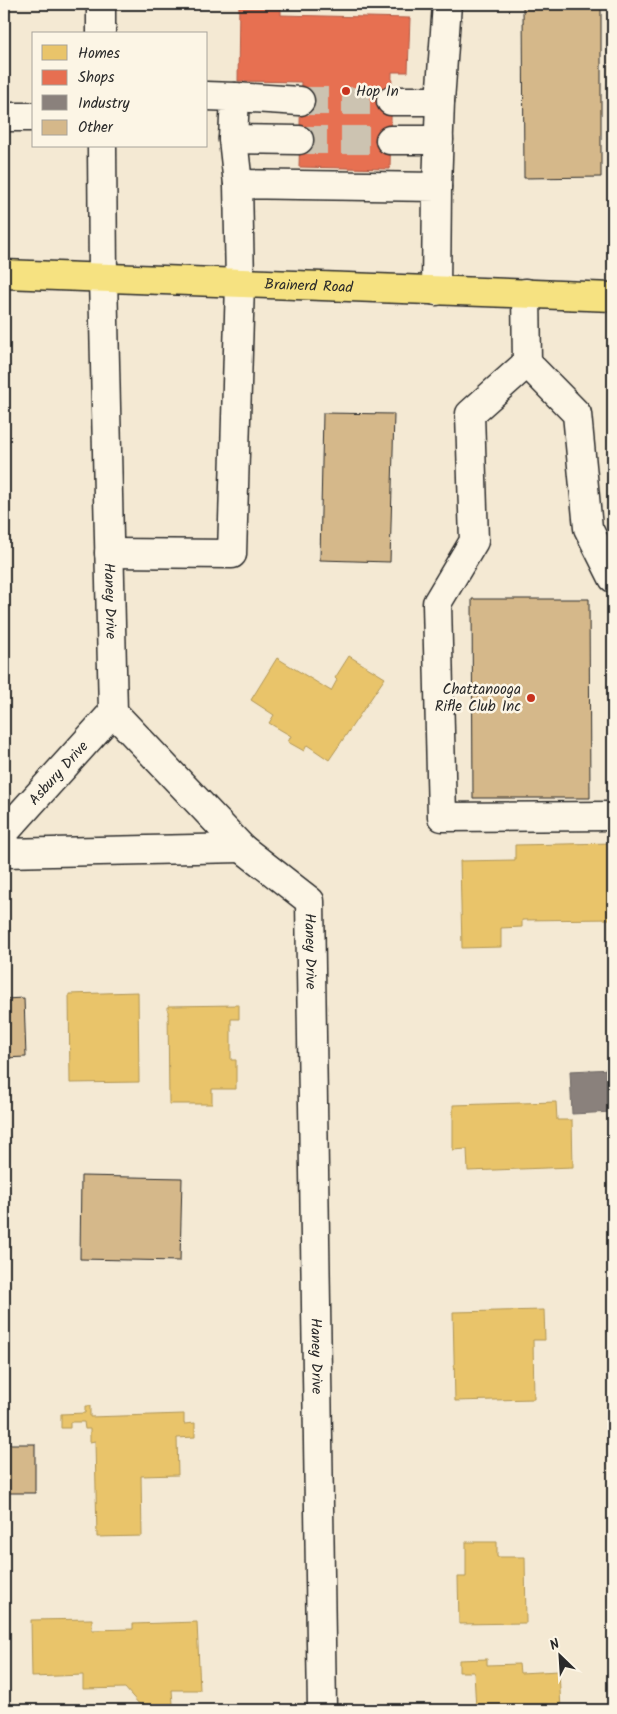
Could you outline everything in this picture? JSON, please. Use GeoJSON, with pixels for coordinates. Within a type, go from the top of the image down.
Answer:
{"type":"FeatureCollection","features":[{"type":"Feature","properties":{"kind":"main road","name":"Brainerd Road"},"geometry":{"type":"LineString","coordinates":[[4,274],[613,297]]}},
{"type":"Feature","properties":{"kind":"street"},"geometry":{"type":"LineString","coordinates":[[101,4],[101,32]]}},
{"type":"Feature","properties":{"kind":"street"},"geometry":{"type":"LineString","coordinates":[[436,291],[440,100],[447,4]]}},
{"type":"Feature","properties":{"kind":"street"},"geometry":{"type":"LineString","coordinates":[[208,96],[300,101]]}},
{"type":"Feature","properties":{"kind":"street"},"geometry":{"type":"LineString","coordinates":[[108,553],[232,554],[240,283],[238,184],[233,140],[235,97]]}},
{"type":"Feature","properties":{"kind":"street"},"geometry":{"type":"LineString","coordinates":[[391,101],[440,100]]}},
{"type":"Feature","properties":{"kind":"street"},"geometry":{"type":"LineString","coordinates":[[4,117],[32,117]]}},
{"type":"Feature","properties":{"kind":"street"},"geometry":{"type":"LineString","coordinates":[[233,140],[299,140]]}},
{"type":"Feature","properties":{"kind":"street"},"geometry":{"type":"LineString","coordinates":[[390,140],[439,140]]}},
{"type":"Feature","properties":{"kind":"street","name":"Haney Drive"},"geometry":{"type":"LineString","coordinates":[[102,148],[108,553],[113,712],[242,848],[310,902],[322,1710]]}},
{"type":"Feature","properties":{"kind":"street"},"geometry":{"type":"LineString","coordinates":[[238,184],[437,187]]}},
{"type":"Feature","properties":{"kind":"street"},"geometry":{"type":"LineString","coordinates":[[526,293],[527,363],[577,414],[588,528],[613,578]]}},
{"type":"Feature","properties":{"kind":"street"},"geometry":{"type":"LineString","coordinates":[[527,363],[470,414],[474,541],[437,602],[442,817],[613,816]]}},
{"type":"Feature","properties":{"kind":"street","name":"Asbury Drive"},"geometry":{"type":"LineString","coordinates":[[4,833],[113,712]]}},
{"type":"Feature","properties":{"kind":"street"},"geometry":{"type":"LineString","coordinates":[[4,853],[242,848]]}},
{"type":"Feature","properties":{"kind":"building: Homes"},"geometry":{"type":"Polygon","coordinates":[[[349,656],[385,678],[329,760],[307,745],[304,751],[288,742],[291,736],[269,723],[274,715],[251,700],[277,658],[331,691],[337,680],[335,678],[349,656]]]}},
{"type":"Feature","properties":{"kind":"building: Homes"},"geometry":{"type":"Polygon","coordinates":[[[613,843],[613,919],[522,920],[522,927],[501,928],[501,947],[462,948],[460,861],[515,860],[515,845],[613,843]]]}},
{"type":"Feature","properties":{"kind":"building: Homes"},"geometry":{"type":"Polygon","coordinates":[[[138,992],[139,1082],[70,1083],[69,994],[138,992]]]}},
{"type":"Feature","properties":{"kind":"building: Homes"},"geometry":{"type":"Polygon","coordinates":[[[239,1005],[239,1019],[231,1019],[231,1060],[236,1060],[236,1089],[212,1089],[212,1104],[169,1104],[168,1006],[239,1005]]]}},
{"type":"Feature","properties":{"kind":"building: Homes"},"geometry":{"type":"Polygon","coordinates":[[[556,1102],[557,1120],[572,1120],[573,1167],[468,1171],[467,1149],[453,1150],[453,1105],[556,1102]]]}},
{"type":"Feature","properties":{"kind":"building: Homes"},"geometry":{"type":"Polygon","coordinates":[[[544,1310],[545,1340],[533,1340],[534,1399],[455,1401],[453,1312],[544,1310]]]}},
{"type":"Feature","properties":{"kind":"building: Homes"},"geometry":{"type":"Polygon","coordinates":[[[85,1406],[90,1406],[90,1417],[184,1414],[184,1424],[195,1423],[195,1437],[177,1438],[178,1475],[141,1476],[142,1536],[97,1537],[95,1441],[90,1442],[90,1429],[85,1429],[84,1422],[70,1422],[70,1428],[61,1428],[61,1414],[85,1413],[85,1406]]]}},
{"type":"Feature","properties":{"kind":"building: Homes"},"geometry":{"type":"Polygon","coordinates":[[[466,1542],[497,1542],[497,1557],[525,1557],[526,1623],[459,1624],[458,1577],[466,1577],[466,1542]]]}},
{"type":"Feature","properties":{"kind":"building: Homes"},"geometry":{"type":"Polygon","coordinates":[[[92,1619],[92,1630],[133,1629],[133,1624],[197,1622],[200,1690],[172,1690],[173,1704],[140,1705],[125,1688],[83,1689],[83,1675],[32,1677],[31,1620],[92,1619]]]}},
{"type":"Feature","properties":{"kind":"building: Homes"},"geometry":{"type":"Polygon","coordinates":[[[487,1659],[487,1665],[519,1664],[520,1673],[559,1671],[561,1710],[476,1710],[474,1672],[459,1672],[459,1660],[487,1659]]]}},
{"type":"Feature","properties":{"kind":"building: Shops"},"geometry":{"type":"Polygon","coordinates":[[[4,4],[7,4],[7,52],[4,52],[4,4]]]}},
{"type":"Feature","properties":{"kind":"building: Shops","name":"Hop In"},"geometry":{"type":"Polygon","coordinates":[[[239,4],[281,4],[281,15],[410,18],[408,72],[392,72],[390,169],[299,167],[301,82],[238,81],[239,4]]]}},
{"type":"Feature","properties":{"kind":"building: Industry"},"geometry":{"type":"Polygon","coordinates":[[[613,1069],[613,1112],[572,1114],[570,1071],[613,1069]]]}},
{"type":"Feature","properties":{"kind":"building: Other"},"geometry":{"type":"Polygon","coordinates":[[[523,4],[601,4],[601,177],[524,178],[523,4]]]}},
{"type":"Feature","properties":{"kind":"building: Other"},"geometry":{"type":"Polygon","coordinates":[[[323,413],[394,414],[390,562],[320,560],[323,413]]]}},
{"type":"Feature","properties":{"kind":"building: Other","name":"Chattanooga Rifle Club Inc"},"geometry":{"type":"Polygon","coordinates":[[[472,599],[589,599],[590,798],[473,798],[472,599]]]}},
{"type":"Feature","properties":{"kind":"building: Other"},"geometry":{"type":"Polygon","coordinates":[[[24,998],[26,1057],[4,1058],[4,999],[24,998]]]}},
{"type":"Feature","properties":{"kind":"building: Other"},"geometry":{"type":"Polygon","coordinates":[[[81,1176],[182,1178],[180,1261],[80,1259],[81,1176]]]}},
{"type":"Feature","properties":{"kind":"building: Other"},"geometry":{"type":"Polygon","coordinates":[[[4,1444],[35,1444],[35,1493],[4,1493],[4,1444]]]}},
{"type":"Feature","properties":{"kind":"tunnel"},"geometry":{"type":"LineString","coordinates":[[300,101],[391,101]]}},
{"type":"Feature","properties":{"kind":"tunnel"},"geometry":{"type":"LineString","coordinates":[[299,140],[390,140]]}},
{"type":"Feature","properties":{"kind":"place","name":"Hop In"},"geometry":{"type":"Point","coordinates":[346,91]}},
{"type":"Feature","properties":{"kind":"place","name":"Chattanooga Rifle Club Inc"},"geometry":{"type":"Point","coordinates":[531,698]}}]}
